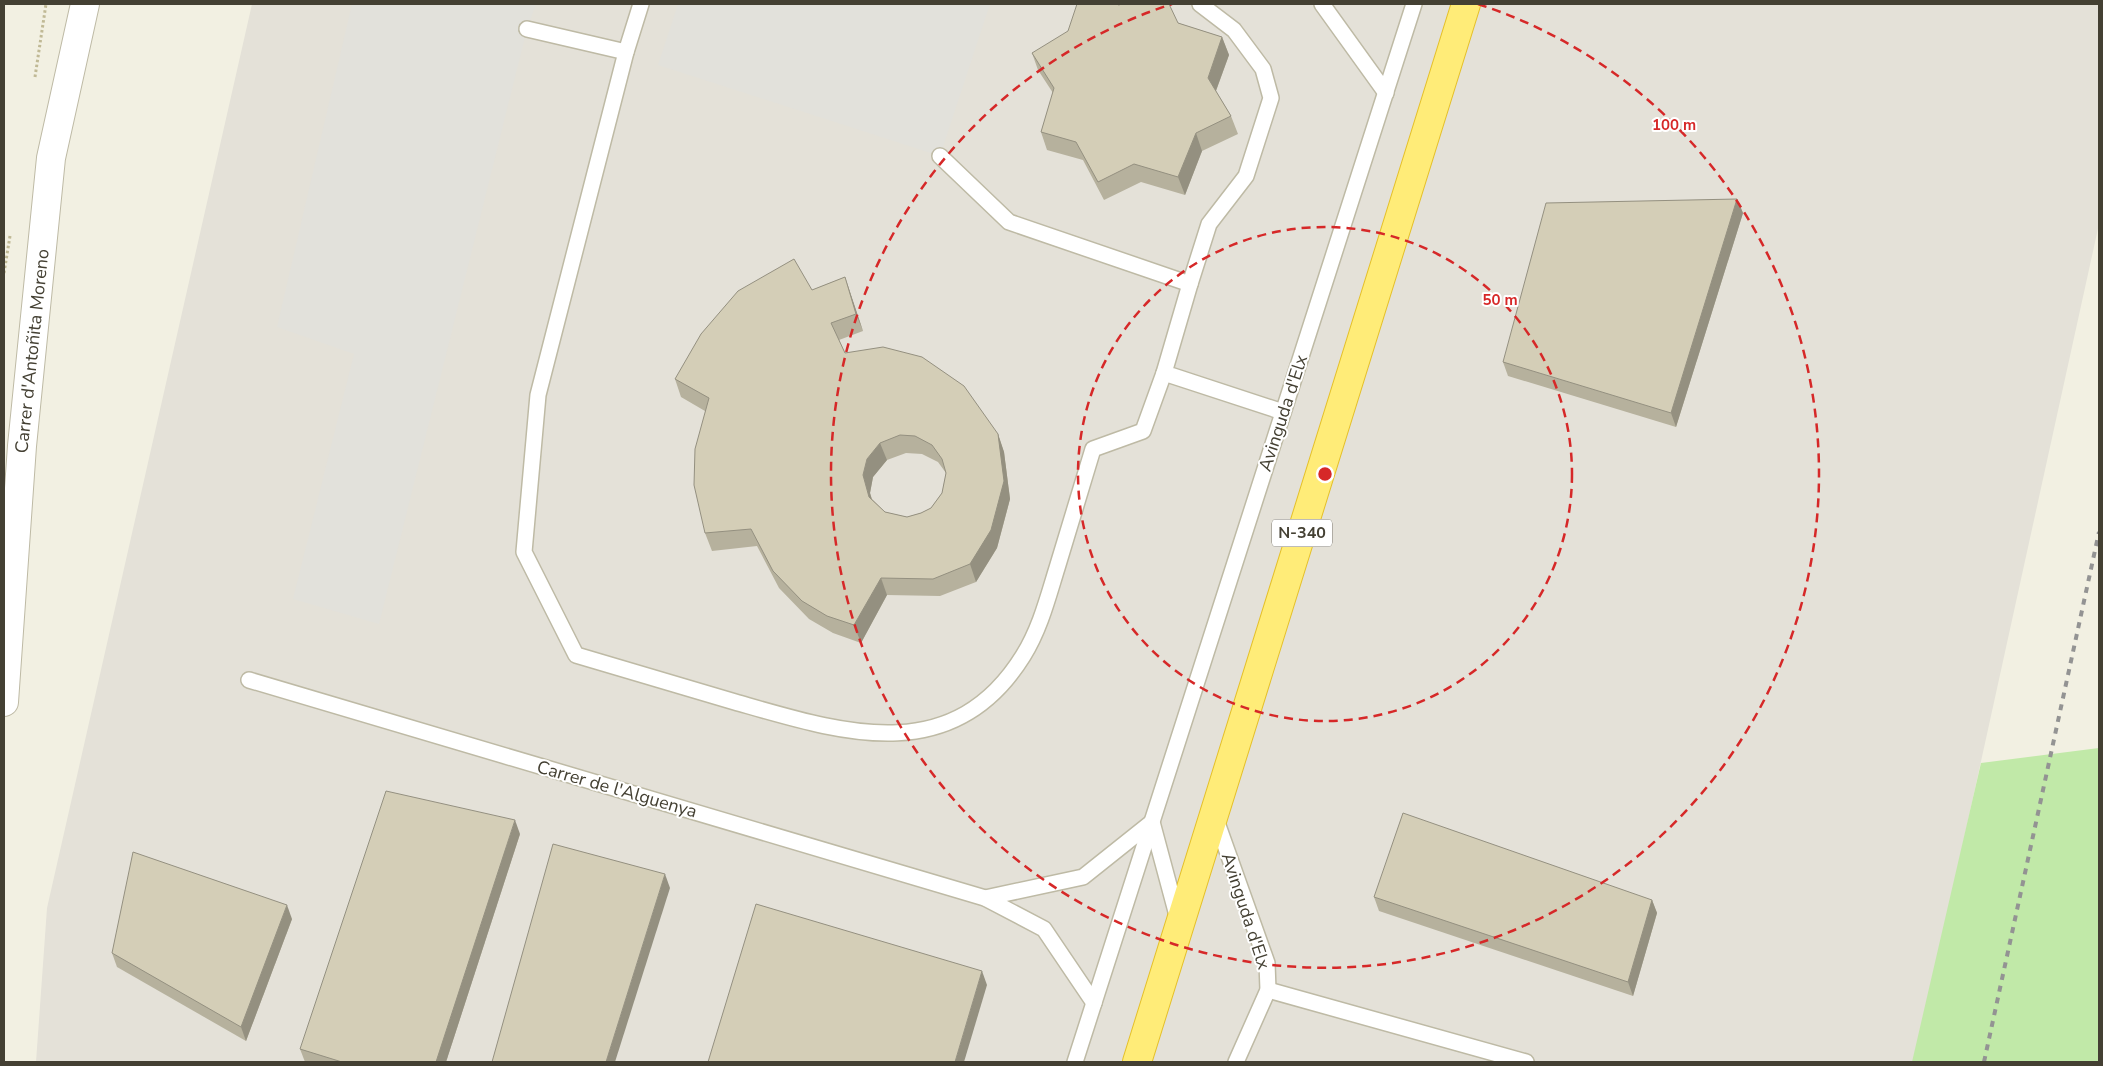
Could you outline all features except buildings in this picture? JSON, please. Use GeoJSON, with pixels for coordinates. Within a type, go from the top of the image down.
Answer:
{"type":"FeatureCollection","features":[{"type":"Feature","properties":{"kind":"highway","name":"Avinguda d'Elx"},"geometry":{"type":"LineString","coordinates":[[1137,1062],[1466,4]]}},
{"type":"Feature","properties":{"kind":"street","name":"Carrer d'Antoñita Moreno"},"geometry":{"type":"LineString","coordinates":[[4,702],[22,446],[51,158],[85,4]]}},
{"type":"Feature","properties":{"kind":"lane"},"geometry":{"type":"LineString","coordinates":[[641,4],[626,52],[538,395],[524,552],[576,655],[812,724],[853,732],[896,734],[932,728],[969,714],[1000,687],[1028,647],[1042,616],[1093,449],[1143,431],[1164,373],[1209,224],[1246,176],[1271,98],[1263,69],[1234,30],[1200,4]]}},
{"type":"Feature","properties":{"kind":"lane"},"geometry":{"type":"LineString","coordinates":[[1322,4],[1386,93]]}},
{"type":"Feature","properties":{"kind":"lane","name":"Avinguda d'Elx"},"geometry":{"type":"LineString","coordinates":[[1075,1062],[1415,6]]}},
{"type":"Feature","properties":{"kind":"lane"},"geometry":{"type":"LineString","coordinates":[[527,29],[626,52]]}},
{"type":"Feature","properties":{"kind":"lane"},"geometry":{"type":"LineString","coordinates":[[940,156],[1009,222],[1190,284]]}},
{"type":"Feature","properties":{"kind":"lane"},"geometry":{"type":"LineString","coordinates":[[1164,373],[1283,412]]}},
{"type":"Feature","properties":{"kind":"lane","name":"Carrer de l'Alguenya"},"geometry":{"type":"LineString","coordinates":[[249,680],[985,898],[1044,929],[1094,1003]]}},
{"type":"Feature","properties":{"kind":"lane","name":"Avinguda d'Elx"},"geometry":{"type":"LineString","coordinates":[[1214,815],[1267,963],[1268,990],[1236,1062]]}},
{"type":"Feature","properties":{"kind":"lane"},"geometry":{"type":"LineString","coordinates":[[985,898],[1083,877],[1152,822],[1180,927]]}},
{"type":"Feature","properties":{"kind":"lane"},"geometry":{"type":"LineString","coordinates":[[1268,990],[1526,1062]]}},
{"type":"Feature","properties":{"kind":"shaded area"},"geometry":{"type":"Polygon","coordinates":[[[252,4],[2099,4],[2099,224],[1915,1062],[36,1062],[47,908],[252,4]]]}},
{"type":"Feature","properties":{"kind":"shaded area"},"geometry":{"type":"Polygon","coordinates":[[[352,4],[536,4],[527,29],[379,624],[293,599],[354,354],[277,327],[352,4]]]}},
{"type":"Feature","properties":{"kind":"shaded area"},"geometry":{"type":"Polygon","coordinates":[[[678,4],[990,4],[940,156],[658,65],[678,4]]]}},
{"type":"Feature","properties":{"kind":"green space"},"geometry":{"type":"Polygon","coordinates":[[[2099,748],[2099,1062],[1912,1062],[1981,763],[2099,748]]]}},
{"type":"Feature","properties":{"kind":"railway"},"geometry":{"type":"LineString","coordinates":[[1984,1062],[2099,532]]}}]}
